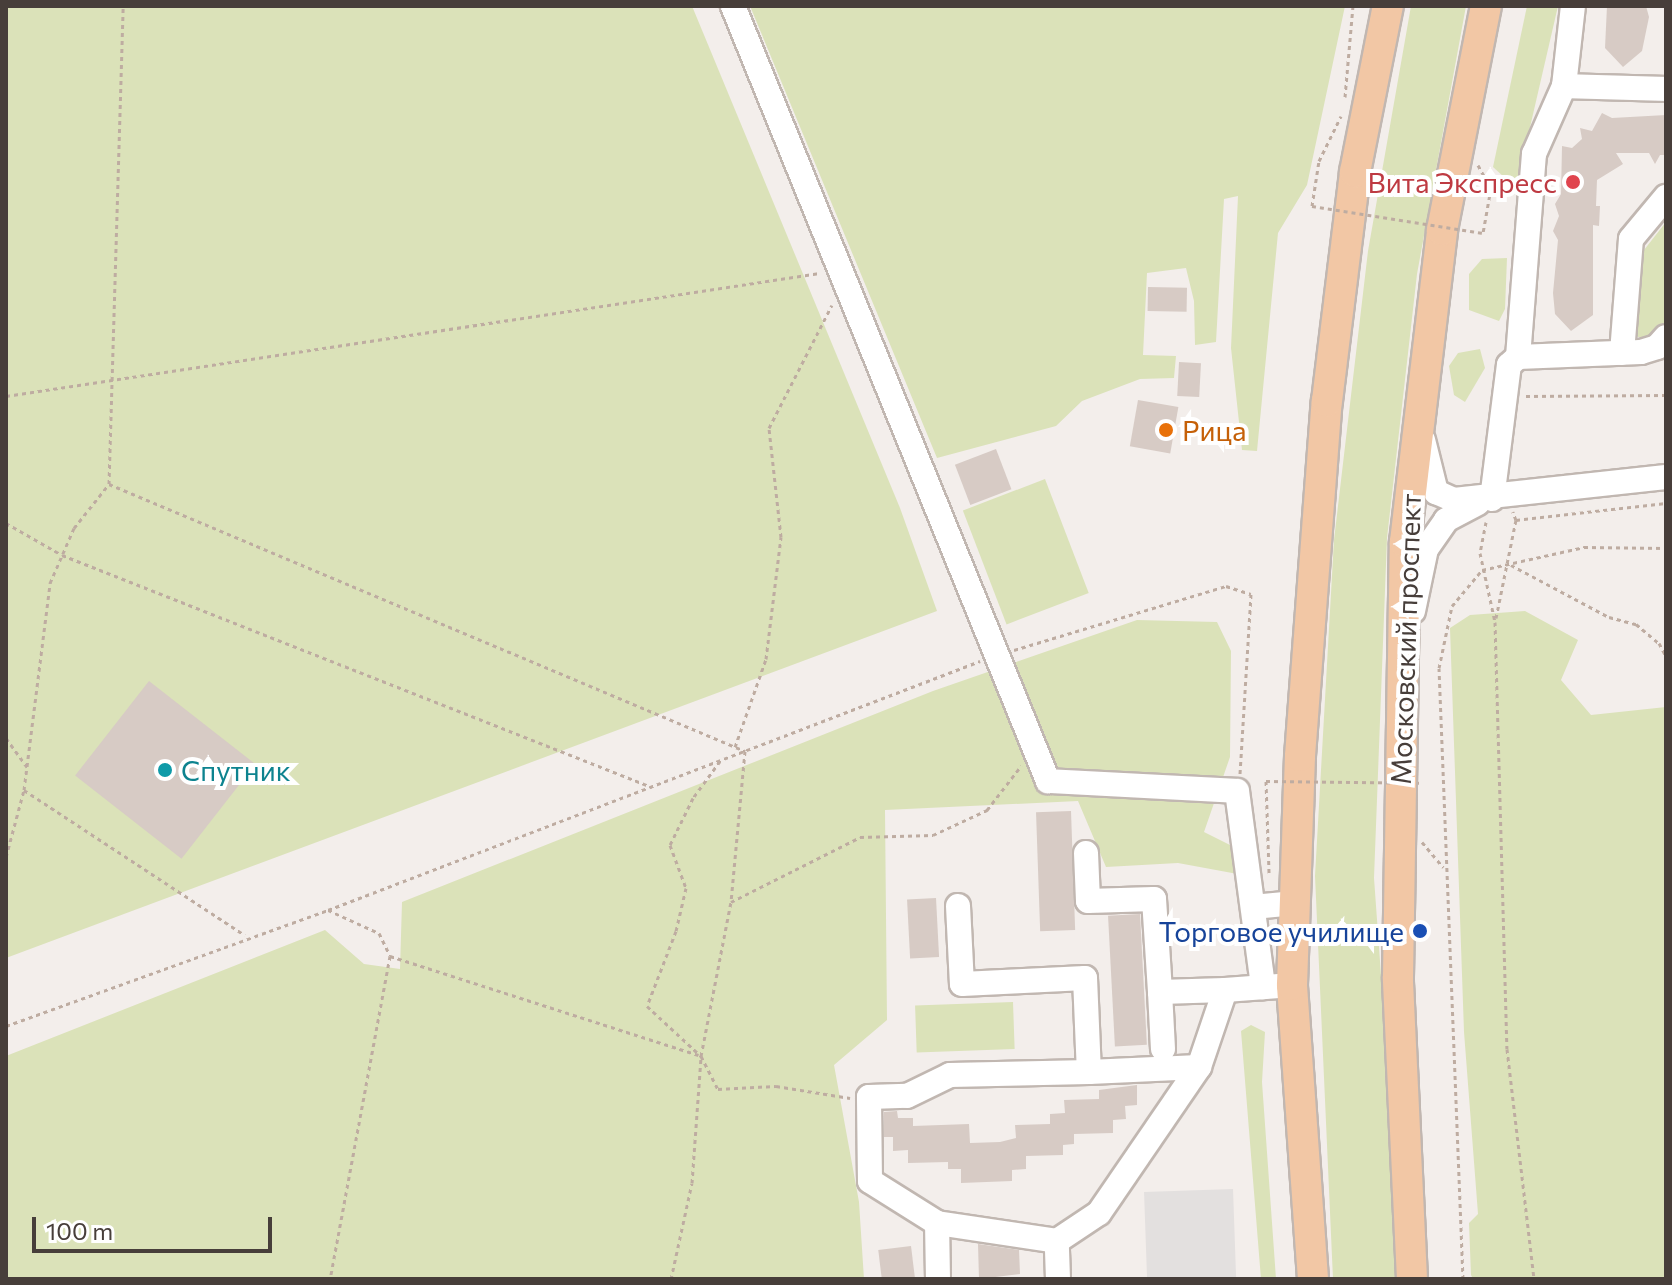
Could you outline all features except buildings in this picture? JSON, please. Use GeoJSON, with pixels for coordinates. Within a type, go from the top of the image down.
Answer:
{"type":"FeatureCollection","features":[{"type":"Feature","properties":{"kind":"main road"},"geometry":{"type":"LineString","coordinates":[[1313,1279],[1278,986],[1295,903],[1300,756],[1327,401],[1355,172],[1388,6]]}},
{"type":"Feature","properties":{"kind":"main road","name":"Московский проспект"},"geometry":{"type":"LineString","coordinates":[[1412,1279],[1398,977],[1405,542],[1417,407],[1442,230],[1486,6]]}},
{"type":"Feature","properties":{"kind":"street"},"geometry":{"type":"LineString","coordinates":[[733,6],[1048,781],[1237,791],[1253,907],[1278,986],[1160,992]]}},
{"type":"Feature","properties":{"kind":"street"},"geometry":{"type":"LineString","coordinates":[[1500,498],[1504,378],[1518,357],[1534,154],[1564,86],[1573,6]]}},
{"type":"Feature","properties":{"kind":"street"},"geometry":{"type":"LineString","coordinates":[[1564,86],[1666,89]]}},
{"type":"Feature","properties":{"kind":"street"},"geometry":{"type":"LineString","coordinates":[[1622,353],[1631,239],[1666,197]]}},
{"type":"Feature","properties":{"kind":"street"},"geometry":{"type":"LineString","coordinates":[[1518,357],[1622,353],[1657,347],[1666,337]]}},
{"type":"Feature","properties":{"kind":"street"},"geometry":{"type":"LineString","coordinates":[[1417,407],[1436,492],[1454,500],[1500,498],[1607,482],[1666,477]]}},
{"type":"Feature","properties":{"kind":"street"},"geometry":{"type":"LineString","coordinates":[[1607,482],[1637,492],[1666,491]]}},
{"type":"Feature","properties":{"kind":"street"},"geometry":{"type":"LineString","coordinates":[[1402,661],[1426,549],[1460,509],[1500,498]]}},
{"type":"Feature","properties":{"kind":"street"},"geometry":{"type":"LineString","coordinates":[[1086,853],[1088,901],[1154,899],[1163,1049]]}},
{"type":"Feature","properties":{"kind":"street"},"geometry":{"type":"LineString","coordinates":[[1253,907],[1295,903]]}},
{"type":"Feature","properties":{"kind":"street"},"geometry":{"type":"LineString","coordinates":[[958,906],[962,984],[1085,978],[1089,1072]]}},
{"type":"Feature","properties":{"kind":"street"},"geometry":{"type":"LineString","coordinates":[[1199,1067],[950,1075],[907,1096],[869,1097],[870,1181],[937,1223],[1057,1241],[1099,1213],[1199,1067],[1225,990]]}},
{"type":"Feature","properties":{"kind":"street"},"geometry":{"type":"LineString","coordinates":[[937,1223],[938,1279]]}},
{"type":"Feature","properties":{"kind":"street"},"geometry":{"type":"LineString","coordinates":[[1057,1241],[1058,1279]]}},
{"type":"Feature","properties":{"kind":"path"},"geometry":{"type":"LineString","coordinates":[[6,857],[24,790],[50,583],[74,528],[109,484],[123,6]]}},
{"type":"Feature","properties":{"kind":"path"},"geometry":{"type":"LineString","coordinates":[[1353,6],[1343,112],[1319,161],[1312,206],[1483,233],[1491,188]]}},
{"type":"Feature","properties":{"kind":"path"},"geometry":{"type":"LineString","coordinates":[[6,396],[842,276]]}},
{"type":"Feature","properties":{"kind":"path"},"geometry":{"type":"LineString","coordinates":[[735,747],[766,659],[781,537],[769,428],[842,276]]}},
{"type":"Feature","properties":{"kind":"path"},"geometry":{"type":"LineString","coordinates":[[1521,396],[1666,395]]}},
{"type":"Feature","properties":{"kind":"path"},"geometry":{"type":"LineString","coordinates":[[109,484],[745,751]]}},
{"type":"Feature","properties":{"kind":"path"},"geometry":{"type":"LineString","coordinates":[[1495,622],[1516,520],[1500,498],[1482,537],[1482,570],[1495,622],[1507,1049],[1534,1279]]}},
{"type":"Feature","properties":{"kind":"path"},"geometry":{"type":"LineString","coordinates":[[1516,520],[1666,503]]}},
{"type":"Feature","properties":{"kind":"path"},"geometry":{"type":"LineString","coordinates":[[6,523],[62,555],[652,787]]}},
{"type":"Feature","properties":{"kind":"path"},"geometry":{"type":"LineString","coordinates":[[1463,1279],[1439,668],[1452,606],[1482,570],[1584,547],[1666,548]]}},
{"type":"Feature","properties":{"kind":"path"},"geometry":{"type":"LineString","coordinates":[[1509,564],[1609,617],[1636,624],[1659,643],[1666,656]]}},
{"type":"Feature","properties":{"kind":"path"},"geometry":{"type":"LineString","coordinates":[[6,1026],[328,910],[996,655],[1226,586],[1251,594],[1252,650],[1237,791]]}},
{"type":"Feature","properties":{"kind":"path"},"geometry":{"type":"LineString","coordinates":[[731,902],[860,837],[933,835],[987,810],[1021,768],[1023,720]]}},
{"type":"Feature","properties":{"kind":"path"},"geometry":{"type":"LineString","coordinates":[[6,738],[27,767]]}},
{"type":"Feature","properties":{"kind":"path"},"geometry":{"type":"LineString","coordinates":[[671,1279],[692,1183],[701,1056],[731,902],[745,751]]}},
{"type":"Feature","properties":{"kind":"path"},"geometry":{"type":"LineString","coordinates":[[720,761],[693,798],[670,845],[686,888],[676,931],[647,1006],[701,1056],[718,1089],[776,1086],[829,1098],[869,1097]]}},
{"type":"Feature","properties":{"kind":"path"},"geometry":{"type":"LineString","coordinates":[[1267,834],[1266,781],[1419,783]]}},
{"type":"Feature","properties":{"kind":"path"},"geometry":{"type":"LineString","coordinates":[[24,790],[246,937]]}},
{"type":"Feature","properties":{"kind":"path"},"geometry":{"type":"LineString","coordinates":[[1417,836],[1445,870]]}},
{"type":"Feature","properties":{"kind":"path"},"geometry":{"type":"LineString","coordinates":[[328,910],[379,933],[390,956],[330,1279]]}},
{"type":"Feature","properties":{"kind":"path"},"geometry":{"type":"LineString","coordinates":[[390,956],[701,1056]]}},
{"type":"Feature","properties":{"kind":"green space"},"geometry":{"type":"Polygon","coordinates":[[[6,6],[692,6],[900,508],[937,611],[6,958],[6,6]]]}},
{"type":"Feature","properties":{"kind":"green space"},"geometry":{"type":"Polygon","coordinates":[[[750,6],[1345,6],[1307,185],[1278,233],[1257,451],[1242,450],[1231,348],[1238,196],[1224,199],[1216,342],[1195,345],[1194,301],[1186,268],[1147,273],[1143,355],[1176,356],[1174,378],[1140,379],[1082,401],[1056,426],[937,458],[750,6]]]}},
{"type":"Feature","properties":{"kind":"green space"},"geometry":{"type":"Polygon","coordinates":[[[1411,6],[1466,6],[1417,274],[1387,538],[1374,878],[1403,1279],[1333,1279],[1315,876],[1334,540],[1368,251],[1411,6]]]}},
{"type":"Feature","properties":{"kind":"green space"},"geometry":{"type":"Polygon","coordinates":[[[1527,6],[1558,6],[1516,188],[1493,167],[1527,6]]]}},
{"type":"Feature","properties":{"kind":"green space"},"geometry":{"type":"Polygon","coordinates":[[[1666,222],[1666,321],[1653,337],[1638,337],[1630,327],[1633,264],[1666,222]]]}},
{"type":"Feature","properties":{"kind":"green space"},"geometry":{"type":"Polygon","coordinates":[[[1507,258],[1505,309],[1499,321],[1469,310],[1469,274],[1482,259],[1507,258]]]}},
{"type":"Feature","properties":{"kind":"green space"},"geometry":{"type":"Polygon","coordinates":[[[1480,349],[1485,368],[1465,402],[1454,395],[1449,366],[1458,353],[1480,349]]]}},
{"type":"Feature","properties":{"kind":"green space"},"geometry":{"type":"Polygon","coordinates":[[[1045,479],[1089,593],[1007,624],[963,511],[1045,479]]]}},
{"type":"Feature","properties":{"kind":"green space"},"geometry":{"type":"Polygon","coordinates":[[[1525,611],[1578,640],[1561,680],[1591,715],[1666,707],[1666,1279],[1473,1279],[1471,1275],[1469,1223],[1478,1214],[1464,1032],[1450,628],[1470,615],[1525,611]]]}},
{"type":"Feature","properties":{"kind":"green space"},"geometry":{"type":"Polygon","coordinates":[[[1137,620],[1217,622],[1231,651],[1230,757],[1204,832],[1238,849],[1243,875],[1178,863],[1106,867],[1078,801],[885,810],[887,1020],[834,1065],[859,1202],[864,1279],[6,1279],[6,1056],[325,930],[364,964],[400,969],[402,902],[933,691],[1137,620]]]}},
{"type":"Feature","properties":{"kind":"green space"},"geometry":{"type":"Polygon","coordinates":[[[1013,1002],[1015,1049],[917,1052],[915,1005],[1013,1002]]]}},
{"type":"Feature","properties":{"kind":"green space"},"geometry":{"type":"Polygon","coordinates":[[[1251,1025],[1265,1032],[1262,1082],[1276,1279],[1261,1279],[1241,1031],[1251,1025]]]}},
{"type":"Feature","properties":{"kind":"shaded area"},"geometry":{"type":"Polygon","coordinates":[[[1233,1189],[1236,1279],[1147,1279],[1144,1192],[1233,1189]]]}},
{"type":"Feature","properties":{"kind":"place","name":"Вита Экспресс"},"geometry":{"type":"Point","coordinates":[1573,182]}},
{"type":"Feature","properties":{"kind":"place","name":"Рица"},"geometry":{"type":"Point","coordinates":[1166,430]}},
{"type":"Feature","properties":{"kind":"place","name":"Спутник"},"geometry":{"type":"Point","coordinates":[165,770]}},
{"type":"Feature","properties":{"kind":"place","name":"Торговое училище"},"geometry":{"type":"Point","coordinates":[1420,931]}}]}
